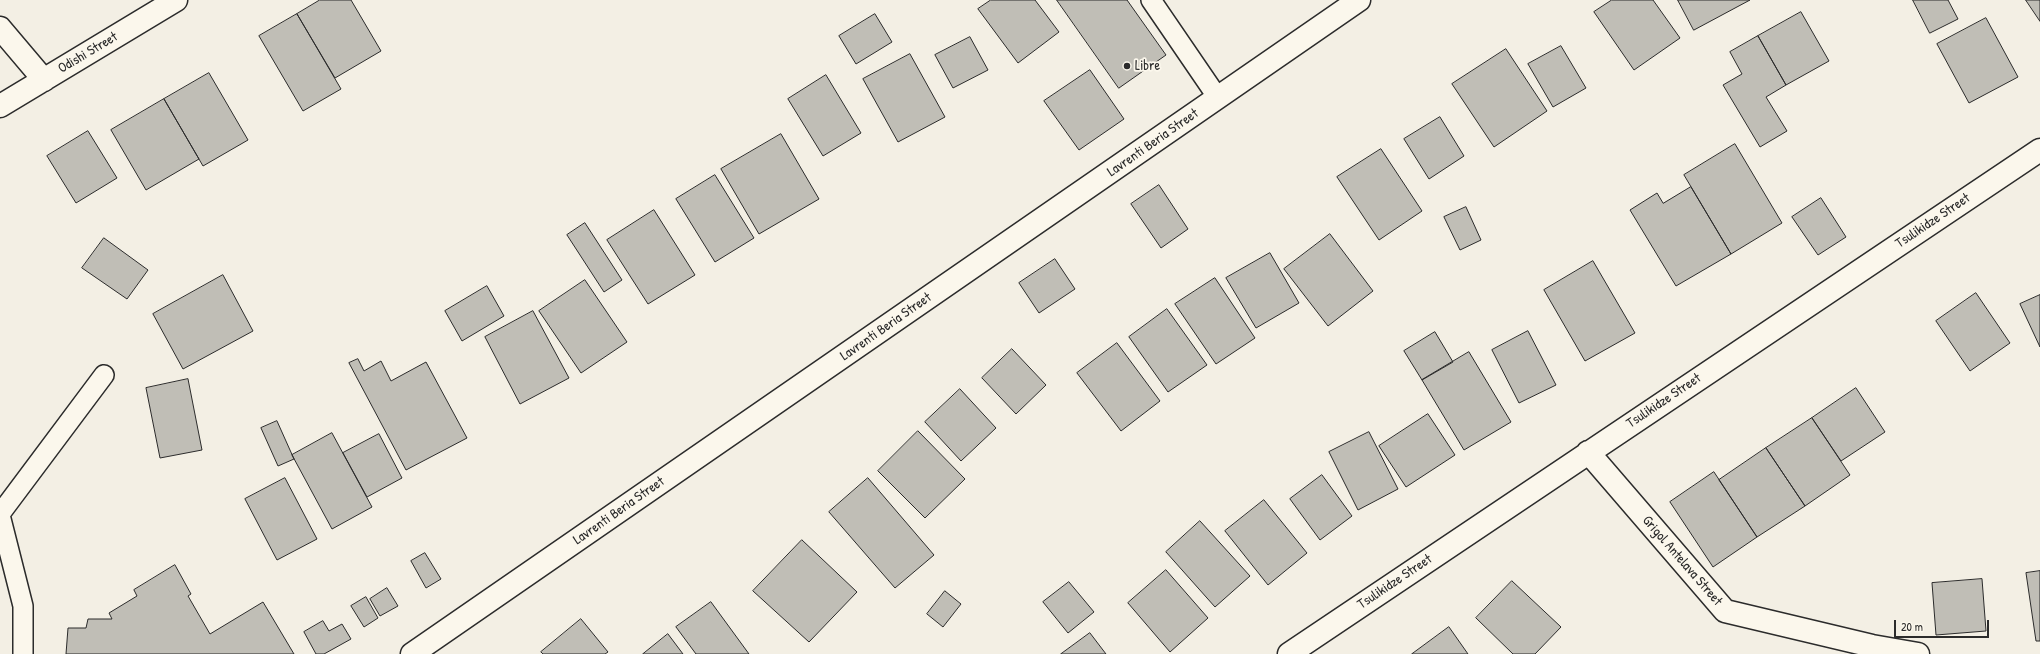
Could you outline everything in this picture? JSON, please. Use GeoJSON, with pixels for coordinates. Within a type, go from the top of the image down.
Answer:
{"type":"FeatureCollection","features":[{"type":"Feature","properties":{"kind":"street","name":"Odishi Street"},"geometry":{"type":"LineString","coordinates":[[0,106],[176,0]]}},
{"type":"Feature","properties":{"kind":"street","name":"Lavrenti Beria Street"},"geometry":{"type":"LineString","coordinates":[[412,654],[1360,0]]}},
{"type":"Feature","properties":{"kind":"street"},"geometry":{"type":"LineString","coordinates":[[0,28],[44,80]]}},
{"type":"Feature","properties":{"kind":"street","name":"Tsulikidze Street"},"geometry":{"type":"LineString","coordinates":[[1289,654],[2040,150]]}},
{"type":"Feature","properties":{"kind":"street","name":"Grigol Antelava Street"},"geometry":{"type":"LineString","coordinates":[[1588,452],[1725,611],[1872,650],[1918,654]]}},
{"type":"Feature","properties":{"kind":"lane"},"geometry":{"type":"LineString","coordinates":[[1151,0],[1218,98]]}},
{"type":"Feature","properties":{"kind":"lane"},"geometry":{"type":"LineString","coordinates":[[23,654],[23,606],[0,514],[104,375]]}},
{"type":"Feature","properties":{"kind":"building"},"geometry":{"type":"Polygon","coordinates":[[[320,0],[351,0],[381,51],[335,78],[297,14],[320,0]]]}},
{"type":"Feature","properties":{"kind":"building"},"geometry":{"type":"Polygon","coordinates":[[[991,0],[1035,0],[1059,32],[1018,63],[978,9],[991,0]]]}},
{"type":"Feature","properties":{"kind":"building"},"geometry":{"type":"Polygon","coordinates":[[[1057,0],[1127,0],[1166,55],[1119,88],[1057,0]]]}},
{"type":"Feature","properties":{"kind":"building"},"geometry":{"type":"Polygon","coordinates":[[[1612,0],[1653,0],[1680,38],[1634,70],[1594,12],[1612,0]]]}},
{"type":"Feature","properties":{"kind":"building"},"geometry":{"type":"Polygon","coordinates":[[[1678,0],[1750,0],[1694,30],[1678,0]]]}},
{"type":"Feature","properties":{"kind":"building"},"geometry":{"type":"Polygon","coordinates":[[[1913,0],[1948,0],[1958,19],[1930,33],[1913,0]]]}},
{"type":"Feature","properties":{"kind":"building"},"geometry":{"type":"Polygon","coordinates":[[[2026,0],[2040,0],[2040,21],[2026,0]]]}},
{"type":"Feature","properties":{"kind":"building"},"geometry":{"type":"Polygon","coordinates":[[[1801,12],[1829,61],[1786,85],[1758,36],[1801,12]]]}},
{"type":"Feature","properties":{"kind":"building"},"geometry":{"type":"Polygon","coordinates":[[[297,14],[341,89],[303,111],[259,36],[297,14]]]}},
{"type":"Feature","properties":{"kind":"building"},"geometry":{"type":"Polygon","coordinates":[[[875,14],[892,42],[856,64],[839,36],[875,14]]]}},
{"type":"Feature","properties":{"kind":"building"},"geometry":{"type":"Polygon","coordinates":[[[1986,18],[2018,77],[1969,103],[1937,44],[1986,18]]]}},
{"type":"Feature","properties":{"kind":"building"},"geometry":{"type":"Polygon","coordinates":[[[1758,36],[1786,85],[1766,97],[1787,131],[1760,147],[1723,85],[1742,74],[1730,52],[1758,36]]]}},
{"type":"Feature","properties":{"kind":"building"},"geometry":{"type":"Polygon","coordinates":[[[970,37],[988,70],[953,88],[935,55],[970,37]]]}},
{"type":"Feature","properties":{"kind":"building"},"geometry":{"type":"Polygon","coordinates":[[[1561,46],[1586,88],[1553,107],[1528,64],[1561,46]]]}},
{"type":"Feature","properties":{"kind":"building"},"geometry":{"type":"Polygon","coordinates":[[[1506,49],[1547,111],[1494,147],[1452,84],[1506,49]]]}},
{"type":"Feature","properties":{"kind":"building"},"geometry":{"type":"Polygon","coordinates":[[[910,54],[945,117],[898,142],[863,79],[910,54]]]}},
{"type":"Feature","properties":{"kind":"building"},"geometry":{"type":"Polygon","coordinates":[[[1090,70],[1124,119],[1079,150],[1044,101],[1090,70]]]}},
{"type":"Feature","properties":{"kind":"building"},"geometry":{"type":"Polygon","coordinates":[[[209,73],[248,140],[203,166],[164,99],[209,73]]]}},
{"type":"Feature","properties":{"kind":"building"},"geometry":{"type":"Polygon","coordinates":[[[826,75],[861,133],[823,156],[788,99],[826,75]]]}},
{"type":"Feature","properties":{"kind":"building"},"geometry":{"type":"Polygon","coordinates":[[[164,99],[199,159],[146,190],[111,130],[164,99]]]}},
{"type":"Feature","properties":{"kind":"building"},"geometry":{"type":"Polygon","coordinates":[[[1440,117],[1464,156],[1429,179],[1404,139],[1440,117]]]}},
{"type":"Feature","properties":{"kind":"building"},"geometry":{"type":"Polygon","coordinates":[[[88,131],[117,178],[76,203],[47,156],[88,131]]]}},
{"type":"Feature","properties":{"kind":"building"},"geometry":{"type":"Polygon","coordinates":[[[781,134],[819,199],[759,234],[721,169],[781,134]]]}},
{"type":"Feature","properties":{"kind":"building"},"geometry":{"type":"Polygon","coordinates":[[[1735,144],[1782,223],[1731,254],[1684,175],[1735,144]]]}},
{"type":"Feature","properties":{"kind":"building"},"geometry":{"type":"Polygon","coordinates":[[[1381,149],[1422,211],[1379,240],[1337,177],[1381,149]]]}},
{"type":"Feature","properties":{"kind":"building"},"geometry":{"type":"Polygon","coordinates":[[[715,175],[754,238],[715,262],[676,199],[715,175]]]}},
{"type":"Feature","properties":{"kind":"building"},"geometry":{"type":"Polygon","coordinates":[[[1159,185],[1188,229],[1161,248],[1131,204],[1159,185]]]}},
{"type":"Feature","properties":{"kind":"building"},"geometry":{"type":"Polygon","coordinates":[[[1691,187],[1731,254],[1676,286],[1630,210],[1657,193],[1663,203],[1691,187]]]}},
{"type":"Feature","properties":{"kind":"building"},"geometry":{"type":"Polygon","coordinates":[[[1821,198],[1846,237],[1818,255],[1792,217],[1821,198]]]}},
{"type":"Feature","properties":{"kind":"building"},"geometry":{"type":"Polygon","coordinates":[[[1466,207],[1481,240],[1460,250],[1444,217],[1466,207]]]}},
{"type":"Feature","properties":{"kind":"building"},"geometry":{"type":"Polygon","coordinates":[[[654,210],[695,275],[648,304],[607,240],[654,210]]]}},
{"type":"Feature","properties":{"kind":"building"},"geometry":{"type":"Polygon","coordinates":[[[585,223],[622,280],[604,292],[567,235],[585,223]]]}},
{"type":"Feature","properties":{"kind":"building"},"geometry":{"type":"Polygon","coordinates":[[[1330,234],[1373,291],[1328,326],[1284,269],[1330,234]]]}},
{"type":"Feature","properties":{"kind":"building"},"geometry":{"type":"Polygon","coordinates":[[[104,238],[148,270],[127,299],[82,268],[104,238]]]}},
{"type":"Feature","properties":{"kind":"building"},"geometry":{"type":"Polygon","coordinates":[[[1270,253],[1299,303],[1256,328],[1226,278],[1270,253]]]}},
{"type":"Feature","properties":{"kind":"building"},"geometry":{"type":"Polygon","coordinates":[[[1055,259],[1075,289],[1039,313],[1019,283],[1055,259]]]}},
{"type":"Feature","properties":{"kind":"building"},"geometry":{"type":"Polygon","coordinates":[[[1593,261],[1635,333],[1585,361],[1544,290],[1593,261]]]}},
{"type":"Feature","properties":{"kind":"building"},"geometry":{"type":"Polygon","coordinates":[[[223,275],[253,331],[183,369],[153,314],[223,275]]]}},
{"type":"Feature","properties":{"kind":"building"},"geometry":{"type":"Polygon","coordinates":[[[1215,278],[1255,338],[1216,364],[1175,304],[1215,278]]]}},
{"type":"Feature","properties":{"kind":"building"},"geometry":{"type":"Polygon","coordinates":[[[585,280],[627,342],[581,373],[539,311],[585,280]]]}},
{"type":"Feature","properties":{"kind":"building"},"geometry":{"type":"Polygon","coordinates":[[[487,286],[504,316],[462,341],[445,311],[487,286]]]}},
{"type":"Feature","properties":{"kind":"building"},"geometry":{"type":"Polygon","coordinates":[[[1976,293],[2010,343],[1970,371],[1936,321],[1976,293]]]}},
{"type":"Feature","properties":{"kind":"building"},"geometry":{"type":"Polygon","coordinates":[[[2040,295],[2040,347],[2020,304],[2040,295]]]}},
{"type":"Feature","properties":{"kind":"building"},"geometry":{"type":"Polygon","coordinates":[[[1167,309],[1207,365],[1168,392],[1129,337],[1167,309]]]}},
{"type":"Feature","properties":{"kind":"building"},"geometry":{"type":"Polygon","coordinates":[[[533,311],[569,378],[520,404],[485,337],[533,311]]]}},
{"type":"Feature","properties":{"kind":"building"},"geometry":{"type":"Polygon","coordinates":[[[1528,331],[1556,385],[1519,403],[1492,350],[1528,331]]]}},
{"type":"Feature","properties":{"kind":"building"},"geometry":{"type":"Polygon","coordinates":[[[1435,332],[1453,362],[1422,380],[1404,351],[1435,332]]]}},
{"type":"Feature","properties":{"kind":"building"},"geometry":{"type":"Polygon","coordinates":[[[1117,343],[1160,401],[1121,431],[1077,373],[1117,343]]]}},
{"type":"Feature","properties":{"kind":"building"},"geometry":{"type":"Polygon","coordinates":[[[1012,349],[1046,385],[1016,414],[982,378],[1012,349]]]}},
{"type":"Feature","properties":{"kind":"building"},"geometry":{"type":"Polygon","coordinates":[[[1469,352],[1511,422],[1464,450],[1422,380],[1469,352]]]}},
{"type":"Feature","properties":{"kind":"building"},"geometry":{"type":"Polygon","coordinates":[[[358,359],[364,371],[381,361],[391,381],[426,362],[467,438],[406,470],[349,363],[358,359]]]}},
{"type":"Feature","properties":{"kind":"building"},"geometry":{"type":"Polygon","coordinates":[[[188,379],[202,450],[160,458],[146,388],[188,379]]]}},
{"type":"Feature","properties":{"kind":"building"},"geometry":{"type":"Polygon","coordinates":[[[1856,388],[1885,432],[1841,461],[1812,418],[1856,388]]]}},
{"type":"Feature","properties":{"kind":"building"},"geometry":{"type":"Polygon","coordinates":[[[960,389],[996,428],[961,461],[925,422],[960,389]]]}},
{"type":"Feature","properties":{"kind":"building"},"geometry":{"type":"Polygon","coordinates":[[[1428,414],[1455,455],[1406,487],[1379,446],[1428,414]]]}},
{"type":"Feature","properties":{"kind":"building"},"geometry":{"type":"Polygon","coordinates":[[[1812,418],[1850,475],[1805,506],[1766,448],[1812,418]]]}},
{"type":"Feature","properties":{"kind":"building"},"geometry":{"type":"Polygon","coordinates":[[[277,421],[294,459],[278,466],[261,428],[277,421]]]}},
{"type":"Feature","properties":{"kind":"building"},"geometry":{"type":"Polygon","coordinates":[[[918,431],[965,479],[925,518],[878,471],[918,431]]]}},
{"type":"Feature","properties":{"kind":"building"},"geometry":{"type":"Polygon","coordinates":[[[1369,432],[1398,489],[1358,510],[1329,452],[1369,432]]]}},
{"type":"Feature","properties":{"kind":"building"},"geometry":{"type":"Polygon","coordinates":[[[332,433],[372,507],[332,529],[292,455],[332,433]]]}},
{"type":"Feature","properties":{"kind":"building"},"geometry":{"type":"Polygon","coordinates":[[[379,434],[402,478],[367,497],[343,453],[379,434]]]}},
{"type":"Feature","properties":{"kind":"building"},"geometry":{"type":"Polygon","coordinates":[[[1766,448],[1805,506],[1757,537],[1719,480],[1766,448]]]}},
{"type":"Feature","properties":{"kind":"building"},"geometry":{"type":"Polygon","coordinates":[[[1714,472],[1757,537],[1713,567],[1670,502],[1714,472]]]}},
{"type":"Feature","properties":{"kind":"building"},"geometry":{"type":"Polygon","coordinates":[[[1322,475],[1352,516],[1320,540],[1290,499],[1322,475]]]}},
{"type":"Feature","properties":{"kind":"building"},"geometry":{"type":"Polygon","coordinates":[[[285,478],[317,539],[277,560],[245,499],[285,478]]]}},
{"type":"Feature","properties":{"kind":"building"},"geometry":{"type":"Polygon","coordinates":[[[868,478],[934,555],[895,588],[829,512],[868,478]]]}},
{"type":"Feature","properties":{"kind":"building"},"geometry":{"type":"Polygon","coordinates":[[[1264,500],[1307,553],[1268,585],[1225,531],[1264,500]]]}},
{"type":"Feature","properties":{"kind":"building"},"geometry":{"type":"Polygon","coordinates":[[[1200,521],[1250,576],[1215,607],[1166,552],[1200,521]]]}},
{"type":"Feature","properties":{"kind":"building"},"geometry":{"type":"Polygon","coordinates":[[[802,540],[857,592],[809,642],[753,591],[802,540]]]}},
{"type":"Feature","properties":{"kind":"building"},"geometry":{"type":"Polygon","coordinates":[[[425,553],[441,579],[426,588],[411,561],[425,553]]]}},
{"type":"Feature","properties":{"kind":"building"},"geometry":{"type":"Polygon","coordinates":[[[175,565],[191,594],[188,596],[210,634],[263,602],[294,654],[66,654],[68,628],[86,628],[88,619],[112,619],[109,613],[137,596],[134,590],[175,565]]]}},
{"type":"Feature","properties":{"kind":"building"},"geometry":{"type":"Polygon","coordinates":[[[1166,570],[1208,618],[1170,652],[1128,603],[1166,570]]]}},
{"type":"Feature","properties":{"kind":"building"},"geometry":{"type":"Polygon","coordinates":[[[2040,571],[2040,641],[2036,641],[2026,573],[2040,571]]]}},
{"type":"Feature","properties":{"kind":"building"},"geometry":{"type":"Polygon","coordinates":[[[1982,579],[1986,631],[1936,635],[1932,583],[1982,579]]]}},
{"type":"Feature","properties":{"kind":"building"},"geometry":{"type":"Polygon","coordinates":[[[1512,581],[1561,627],[1535,654],[1513,654],[1476,618],[1512,581]]]}},
{"type":"Feature","properties":{"kind":"building"},"geometry":{"type":"Polygon","coordinates":[[[1069,582],[1094,612],[1068,633],[1043,602],[1069,582]]]}},
{"type":"Feature","properties":{"kind":"building"},"geometry":{"type":"Polygon","coordinates":[[[387,588],[398,606],[380,616],[370,599],[387,588]]]}},
{"type":"Feature","properties":{"kind":"building"},"geometry":{"type":"Polygon","coordinates":[[[945,591],[961,604],[943,627],[927,614],[945,591]]]}},
{"type":"Feature","properties":{"kind":"building"},"geometry":{"type":"Polygon","coordinates":[[[366,597],[378,618],[364,627],[351,606],[366,597]]]}},
{"type":"Feature","properties":{"kind":"building"},"geometry":{"type":"Polygon","coordinates":[[[711,602],[749,654],[696,654],[676,627],[711,602]]]}},
{"type":"Feature","properties":{"kind":"building"},"geometry":{"type":"Polygon","coordinates":[[[581,619],[608,652],[605,654],[543,654],[541,652],[581,619]]]}},
{"type":"Feature","properties":{"kind":"building"},"geometry":{"type":"Polygon","coordinates":[[[323,621],[329,631],[342,624],[351,639],[324,654],[316,654],[304,632],[323,621]]]}},
{"type":"Feature","properties":{"kind":"building"},"geometry":{"type":"Polygon","coordinates":[[[1449,627],[1468,654],[1412,654],[1449,627]]]}},
{"type":"Feature","properties":{"kind":"building"},"geometry":{"type":"Polygon","coordinates":[[[1090,633],[1106,654],[1061,654],[1090,633]]]}},
{"type":"Feature","properties":{"kind":"building"},"geometry":{"type":"Polygon","coordinates":[[[668,634],[683,654],[643,654],[668,634]]]}},
{"type":"Feature","properties":{"kind":"place","name":"Libre"},"geometry":{"type":"Point","coordinates":[1127,66]}}]}
